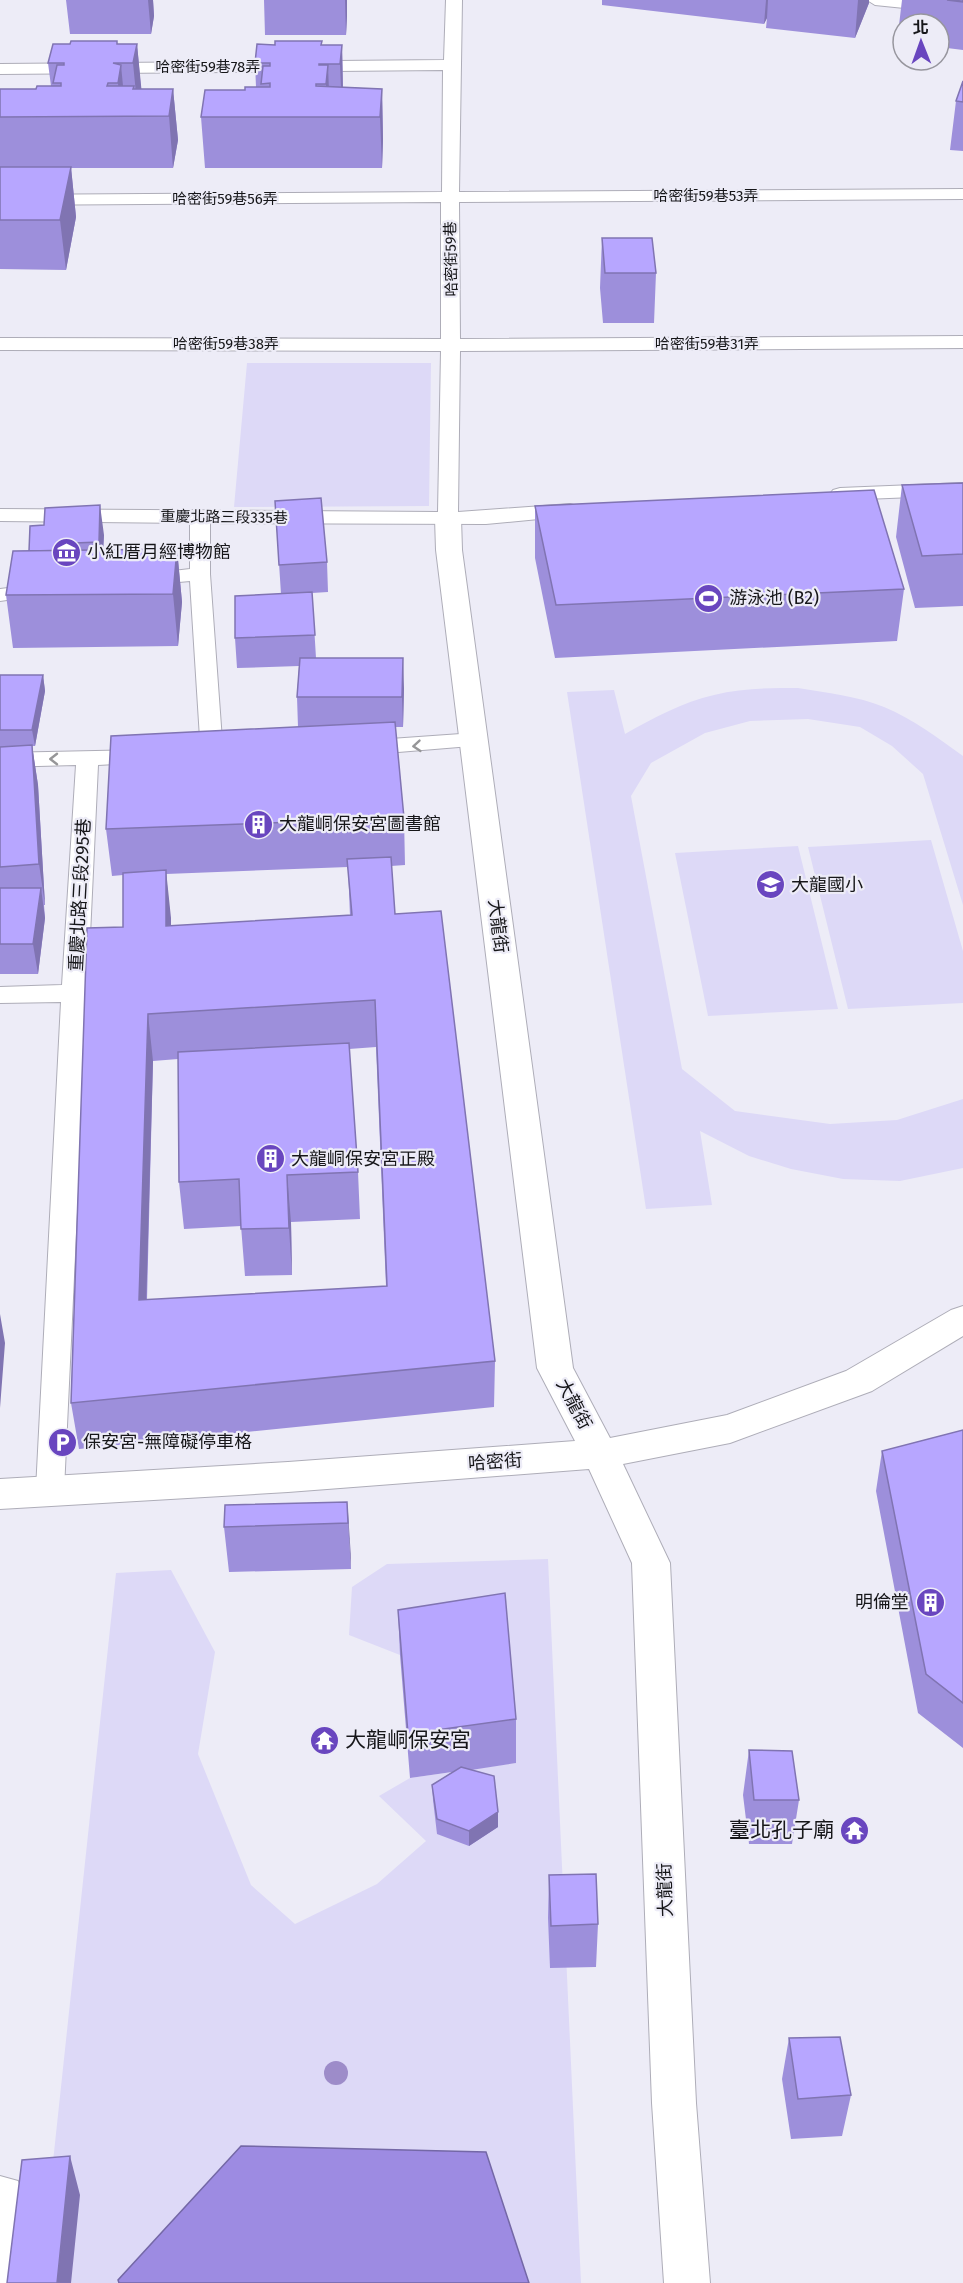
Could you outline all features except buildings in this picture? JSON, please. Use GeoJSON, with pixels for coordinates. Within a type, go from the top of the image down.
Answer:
{"type":"FeatureCollection","features":[{"type":"Feature","properties":{"kind":"street","name":"大龍街"},"geometry":{"type":"LineString","coordinates":[[448,518],[449,550],[555,1368],[600,1454],[651,1563],[673,2080],[687,2283]]}},
{"type":"Feature","properties":{"kind":"street","name":"哈密街"},"geometry":{"type":"LineString","coordinates":[[0,1494],[288,1477],[600,1454],[730,1429],[859,1381],[963,1319]]}},
{"type":"Feature","properties":{"kind":"lane","name":"哈密街59巷"},"geometry":{"type":"LineString","coordinates":[[448,518],[452,345],[451,65],[454,0]]}},
{"type":"Feature","properties":{"kind":"lane"},"geometry":{"type":"LineString","coordinates":[[875,0],[963,9]]}},
{"type":"Feature","properties":{"kind":"lane","name":"哈密街59巷78弄"},"geometry":{"type":"LineString","coordinates":[[0,69],[451,65]]}},
{"type":"Feature","properties":{"kind":"lane","name":"哈密街59巷53弄"},"geometry":{"type":"LineString","coordinates":[[450,197],[963,194]]}},
{"type":"Feature","properties":{"kind":"lane","name":"哈密街59巷56弄"},"geometry":{"type":"LineString","coordinates":[[0,200],[450,197]]}},
{"type":"Feature","properties":{"kind":"lane","name":"哈密街59巷31弄"},"geometry":{"type":"LineString","coordinates":[[452,345],[963,342]]}},
{"type":"Feature","properties":{"kind":"lane","name":"哈密街59巷38弄"},"geometry":{"type":"LineString","coordinates":[[0,344],[452,345]]}},
{"type":"Feature","properties":{"kind":"lane"},"geometry":{"type":"LineString","coordinates":[[821,495],[963,489]]}},
{"type":"Feature","properties":{"kind":"lane","name":"重慶北路三段335巷"},"geometry":{"type":"LineString","coordinates":[[0,514],[486,518],[588,508]]}},
{"type":"Feature","properties":{"kind":"lane"},"geometry":{"type":"LineString","coordinates":[[200,516],[200,574],[212,754]]}},
{"type":"Feature","properties":{"kind":"lane"},"geometry":{"type":"LineString","coordinates":[[129,581],[200,574]]}},
{"type":"Feature","properties":{"kind":"lane"},"geometry":{"type":"LineString","coordinates":[[0,595],[59,589]]}},
{"type":"Feature","properties":{"kind":"lane"},"geometry":{"type":"LineString","coordinates":[[340,749],[410,747],[475,740]]}},
{"type":"Feature","properties":{"kind":"lane"},"geometry":{"type":"LineString","coordinates":[[189,755],[235,753]]}},
{"type":"Feature","properties":{"kind":"lane"},"geometry":{"type":"LineString","coordinates":[[0,760],[167,756]]}},
{"type":"Feature","properties":{"kind":"lane","name":"重慶北路三段295巷"},"geometry":{"type":"LineString","coordinates":[[0,995],[74,993],[87,759]]}},
{"type":"Feature","properties":{"kind":"lane"},"geometry":{"type":"LineString","coordinates":[[50,1490],[74,993]]}},
{"type":"Feature","properties":{"kind":"lane"},"geometry":{"type":"LineString","coordinates":[[0,2193],[6,2193],[0,2280]]}},
{"type":"Feature","properties":{"kind":"shaded area"},"geometry":{"type":"Polygon","coordinates":[[[247,363],[431,363],[429,506],[234,507],[247,363]]]}},
{"type":"Feature","properties":{"kind":"shaded area"},"geometry":{"type":"Polygon","coordinates":[[[798,688],[853,697],[884,707],[915,723],[963,756],[963,905],[923,774],[892,746],[860,727],[808,719],[750,721],[705,733],[651,763],[631,796],[682,1069],[735,1111],[830,1124],[897,1120],[963,1099],[963,1168],[900,1181],[843,1179],[791,1169],[749,1156],[700,1131],[712,1205],[646,1209],[567,692],[614,690],[625,734],[668,711],[702,698],[746,690],[798,688]]]}},
{"type":"Feature","properties":{"kind":"shaded area"},"geometry":{"type":"Polygon","coordinates":[[[931,840],[963,951],[963,1003],[848,1009],[808,847],[931,840]]]}},
{"type":"Feature","properties":{"kind":"shaded area"},"geometry":{"type":"Polygon","coordinates":[[[798,846],[838,1009],[708,1016],[675,853],[798,846]]]}},
{"type":"Feature","properties":{"kind":"shaded area","name":"大龍峒保安宮"},"geometry":{"type":"Polygon","coordinates":[[[548,1559],[581,2283],[71,2283],[49,2199],[116,1573],[171,1570],[215,1652],[198,1754],[251,1885],[295,1924],[377,1884],[426,1841],[379,1796],[410,1778],[516,1763],[400,1655],[349,1635],[352,1587],[387,1564],[548,1559]]]}},
{"type":"Feature","properties":{"kind":"shaded area"},"geometry":{"type":"Polygon","coordinates":[[[241,2146],[486,2152],[529,2283],[119,2283],[118,2280],[241,2146]]]}},
{"type":"Feature","properties":{"kind":"place","name":"小紅厝月經博物館"},"geometry":{"type":"Point","coordinates":[66,552]}},
{"type":"Feature","properties":{"kind":"place","name":"游泳池 (B2)"},"geometry":{"type":"Point","coordinates":[708,598]}},
{"type":"Feature","properties":{"kind":"place","name":"大龍峒保安宮圖書館"},"geometry":{"type":"Point","coordinates":[258,824]}},
{"type":"Feature","properties":{"kind":"place","name":"大龍國小"},"geometry":{"type":"Point","coordinates":[770,885]}},
{"type":"Feature","properties":{"kind":"place","name":"大龍峒保安宮正殿"},"geometry":{"type":"Point","coordinates":[270,1159]}},
{"type":"Feature","properties":{"kind":"place","name":"保安宮-無障礙停車格"},"geometry":{"type":"Point","coordinates":[62,1442]}},
{"type":"Feature","properties":{"kind":"place","name":"明倫堂"},"geometry":{"type":"Point","coordinates":[930,1602]}},
{"type":"Feature","properties":{"kind":"place","name":"大龍峒保安宮"},"geometry":{"type":"Point","coordinates":[324,1740]}},
{"type":"Feature","properties":{"kind":"place","name":"臺北孔子廟"},"geometry":{"type":"Point","coordinates":[855,1830]}}]}
